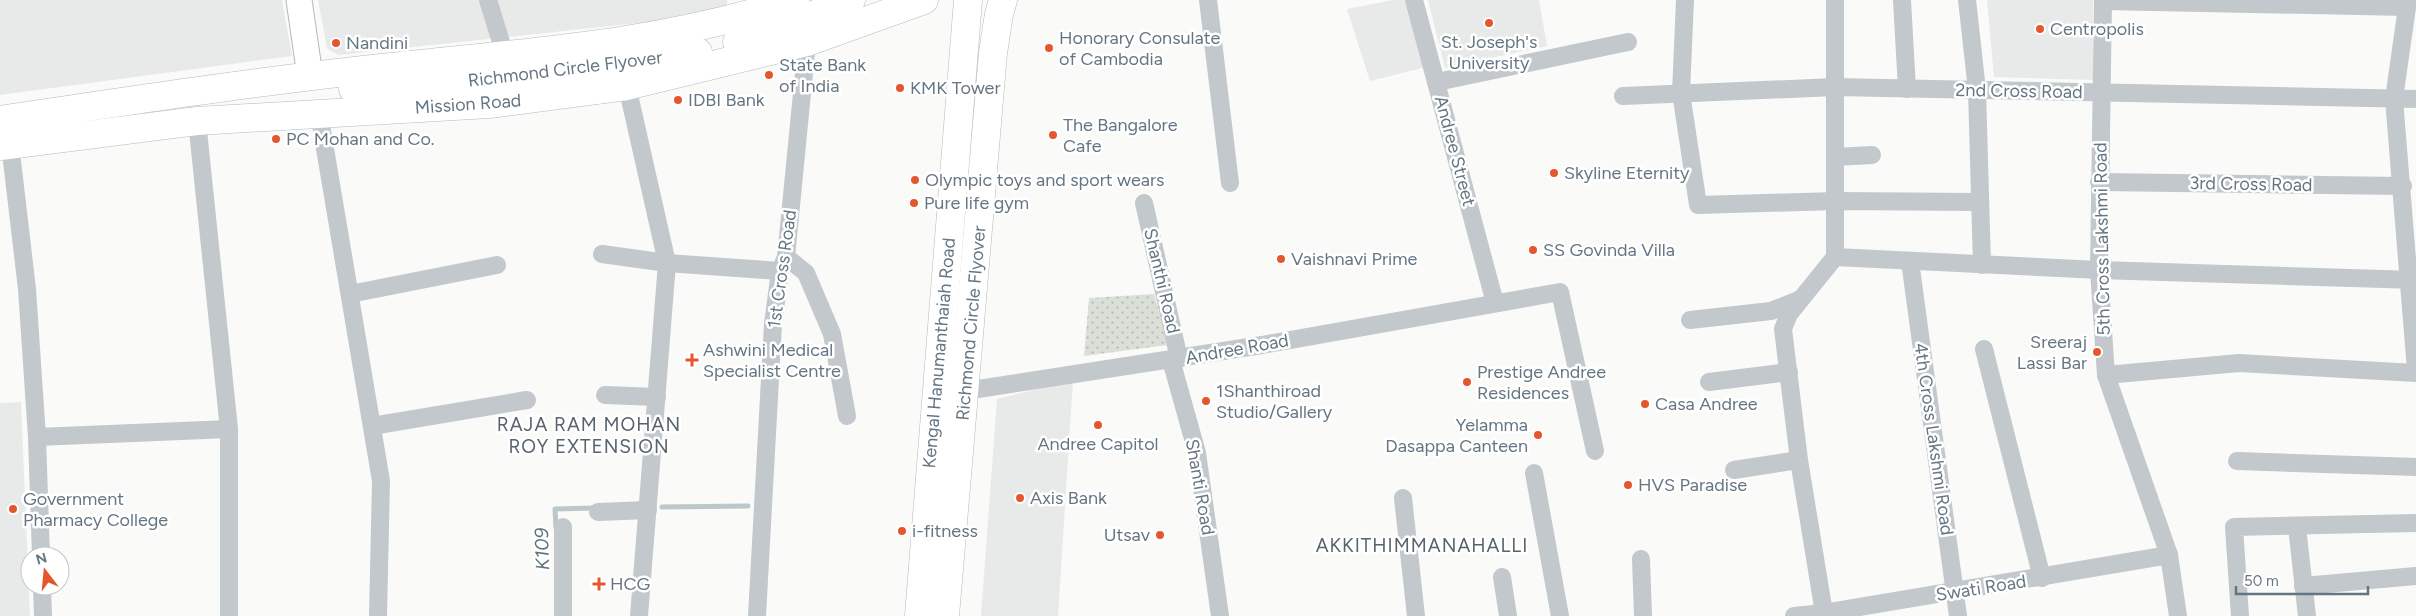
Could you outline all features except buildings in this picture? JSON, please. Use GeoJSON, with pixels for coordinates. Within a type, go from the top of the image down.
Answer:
{"type":"FeatureCollection","features":[{"type":"Feature","properties":{"kind":"main road","name":"Mission Road"},"geometry":{"type":"LineString","coordinates":[[3,137],[197,121],[317,93],[505,55],[680,32],[751,7],[795,0]]}},
{"type":"Feature","properties":{"kind":"main road","name":"Richmond Circle Flyover"},"geometry":{"type":"LineString","coordinates":[[3,137],[275,80],[299,94],[317,93],[516,76],[673,56],[710,50],[760,36],[851,0]]}},
{"type":"Feature","properties":{"kind":"main road","name":"Mission Road"},"geometry":{"type":"LineString","coordinates":[[317,93],[489,104],[626,86],[807,42],[924,0]]}},
{"type":"Feature","properties":{"kind":"main road","name":"Kengal Hanumanthaiah Road"},"geometry":{"type":"LineString","coordinates":[[919,616],[968,0]]}},
{"type":"Feature","properties":{"kind":"main road","name":"Richmond Circle Flyover"},"geometry":{"type":"LineString","coordinates":[[935,616],[983,32],[990,0]]}},
{"type":"Feature","properties":{"kind":"main road","name":"Richmond Circle Flyover"},"geometry":{"type":"LineString","coordinates":[[945,616],[993,53],[998,14],[1003,0]]}},
{"type":"Feature","properties":{"kind":"main road"},"geometry":{"type":"LineString","coordinates":[[959,616],[966,507],[978,389],[1009,0]]}},
{"type":"Feature","properties":{"kind":"street"},"geometry":{"type":"LineString","coordinates":[[299,0],[317,93],[380,481],[378,616]]}},
{"type":"Feature","properties":{"kind":"street"},"geometry":{"type":"LineString","coordinates":[[488,0],[505,55]]}},
{"type":"Feature","properties":{"kind":"street"},"geometry":{"type":"LineString","coordinates":[[1208,0],[1230,183]]}},
{"type":"Feature","properties":{"kind":"street","name":"Andree Street"},"geometry":{"type":"LineString","coordinates":[[1414,0],[1494,303]]}},
{"type":"Feature","properties":{"kind":"street"},"geometry":{"type":"LineString","coordinates":[[1685,0],[1680,94],[1698,204],[1835,201],[1980,202]]}},
{"type":"Feature","properties":{"kind":"street"},"geometry":{"type":"LineString","coordinates":[[1824,614],[1799,460],[1783,329],[1789,314],[1835,257],[1835,0]]}},
{"type":"Feature","properties":{"kind":"street"},"geometry":{"type":"LineString","coordinates":[[1902,0],[1907,89]]}},
{"type":"Feature","properties":{"kind":"street"},"geometry":{"type":"LineString","coordinates":[[1967,0],[1977,90],[1982,264]]}},
{"type":"Feature","properties":{"kind":"street"},"geometry":{"type":"LineString","coordinates":[[2103,0],[2408,4],[2394,99],[2412,280],[2416,372],[2239,363],[2106,375]]}},
{"type":"Feature","properties":{"kind":"street","name":"5th Cross Lakshmi Road"},"geometry":{"type":"LineString","coordinates":[[2103,0],[2099,270],[2106,375],[2169,555],[2178,616]]}},
{"type":"Feature","properties":{"kind":"street","name":"1st Cross Road"},"geometry":{"type":"LineString","coordinates":[[757,616],[773,324],[783,264],[807,42]]}},
{"type":"Feature","properties":{"kind":"street"},"geometry":{"type":"LineString","coordinates":[[1437,82],[1628,42]]}},
{"type":"Feature","properties":{"kind":"street"},"geometry":{"type":"LineString","coordinates":[[626,86],[667,263],[639,616]]}},
{"type":"Feature","properties":{"kind":"street","name":"2nd Cross Road"},"geometry":{"type":"LineString","coordinates":[[1623,96],[1835,87],[2416,99]]}},
{"type":"Feature","properties":{"kind":"street"},"geometry":{"type":"LineString","coordinates":[[197,121],[229,429],[229,616]]}},
{"type":"Feature","properties":{"kind":"street"},"geometry":{"type":"LineString","coordinates":[[3,137],[27,289],[38,437],[41,546]]}},
{"type":"Feature","properties":{"kind":"street"},"geometry":{"type":"LineString","coordinates":[[1835,157],[1872,155]]}},
{"type":"Feature","properties":{"kind":"street","name":"3rd Cross Road"},"geometry":{"type":"LineString","coordinates":[[2099,182],[2403,186]]}},
{"type":"Feature","properties":{"kind":"street","name":"Shanthi Road"},"geometry":{"type":"LineString","coordinates":[[1144,203],[1175,359]]}},
{"type":"Feature","properties":{"kind":"street"},"geometry":{"type":"LineString","coordinates":[[602,254],[667,263],[783,264],[806,273],[832,334],[847,416]]}},
{"type":"Feature","properties":{"kind":"street"},"geometry":{"type":"LineString","coordinates":[[1835,257],[2099,270],[2412,280]]}},
{"type":"Feature","properties":{"kind":"street","name":"4th Cross Lakshmi Road"},"geometry":{"type":"LineString","coordinates":[[1910,261],[1958,616]]}},
{"type":"Feature","properties":{"kind":"street"},"geometry":{"type":"LineString","coordinates":[[350,294],[496,265]]}},
{"type":"Feature","properties":{"kind":"street","name":"Andree Road"},"geometry":{"type":"LineString","coordinates":[[978,389],[1175,359],[1560,292],[1594,451]]}},
{"type":"Feature","properties":{"kind":"street"},"geometry":{"type":"LineString","coordinates":[[1690,320],[1771,311],[1800,299]]}},
{"type":"Feature","properties":{"kind":"street"},"geometry":{"type":"LineString","coordinates":[[1984,349],[2042,578]]}},
{"type":"Feature","properties":{"kind":"street","name":"Shanti Road"},"geometry":{"type":"LineString","coordinates":[[1175,359],[1197,453],[1220,616]]}},
{"type":"Feature","properties":{"kind":"street"},"geometry":{"type":"LineString","coordinates":[[1709,382],[1789,372]]}},
{"type":"Feature","properties":{"kind":"street"},"geometry":{"type":"LineString","coordinates":[[605,395],[657,397]]}},
{"type":"Feature","properties":{"kind":"street"},"geometry":{"type":"LineString","coordinates":[[372,426],[526,400]]}},
{"type":"Feature","properties":{"kind":"street"},"geometry":{"type":"LineString","coordinates":[[38,437],[229,429]]}},
{"type":"Feature","properties":{"kind":"street"},"geometry":{"type":"LineString","coordinates":[[1734,470],[1799,460]]}},
{"type":"Feature","properties":{"kind":"street"},"geometry":{"type":"LineString","coordinates":[[2237,461],[2416,467]]}},
{"type":"Feature","properties":{"kind":"street"},"geometry":{"type":"LineString","coordinates":[[1534,473],[1560,616]]}},
{"type":"Feature","properties":{"kind":"street"},"geometry":{"type":"LineString","coordinates":[[1403,498],[1416,616]]}},
{"type":"Feature","properties":{"kind":"street"},"geometry":{"type":"LineString","coordinates":[[598,512],[648,510]]}},
{"type":"Feature","properties":{"kind":"street"},"geometry":{"type":"LineString","coordinates":[[2240,608],[2234,527],[2416,523]]}},
{"type":"Feature","properties":{"kind":"street"},"geometry":{"type":"LineString","coordinates":[[563,527],[564,616]]}},
{"type":"Feature","properties":{"kind":"street"},"geometry":{"type":"LineString","coordinates":[[2297,527],[2307,616]]}},
{"type":"Feature","properties":{"kind":"street","name":"Swati Road"},"geometry":{"type":"LineString","coordinates":[[1794,616],[1824,614],[2169,555]]}},
{"type":"Feature","properties":{"kind":"street"},"geometry":{"type":"LineString","coordinates":[[1641,559],[1644,616]]}},
{"type":"Feature","properties":{"kind":"street"},"geometry":{"type":"LineString","coordinates":[[2303,586],[2416,576]]}},
{"type":"Feature","properties":{"kind":"street"},"geometry":{"type":"LineString","coordinates":[[1502,577],[1508,616]]}},
{"type":"Feature","properties":{"kind":"street"},"geometry":{"type":"LineString","coordinates":[[42,596],[43,616]]}},
{"type":"Feature","properties":{"kind":"shaded area"},"geometry":{"type":"Polygon","coordinates":[[[0,0],[282,0],[292,56],[0,95],[0,0]]]}},
{"type":"Feature","properties":{"kind":"shaded area"},"geometry":{"type":"Polygon","coordinates":[[[318,0],[727,0],[727,7],[657,21],[338,55],[327,48],[318,0]]]}},
{"type":"Feature","properties":{"kind":"shaded area"},"geometry":{"type":"Polygon","coordinates":[[[1393,0],[1409,0],[1426,67],[1370,81],[1347,9],[1393,0]]]}},
{"type":"Feature","properties":{"kind":"shaded area","name":"St. Joseph's University"},"geometry":{"type":"Polygon","coordinates":[[[1428,0],[1539,0],[1547,46],[1445,68],[1428,0]]]}},
{"type":"Feature","properties":{"kind":"shaded area"},"geometry":{"type":"Polygon","coordinates":[[[1987,0],[2093,0],[2093,80],[1994,77],[1987,0]]]}},
{"type":"Feature","properties":{"kind":"shaded area"},"geometry":{"type":"Polygon","coordinates":[[[1154,294],[1168,345],[1084,356],[1089,298],[1154,294]]]}},
{"type":"Feature","properties":{"kind":"shaded area"},"geometry":{"type":"Polygon","coordinates":[[[1073,380],[1058,616],[981,616],[997,399],[1073,380]]]}},
{"type":"Feature","properties":{"kind":"shaded area","name":"Government Pharmacy College"},"geometry":{"type":"Polygon","coordinates":[[[21,402],[27,546],[20,546],[20,596],[29,596],[30,616],[0,616],[0,403],[21,402]]]}},
{"type":"Feature","properties":{"kind":"waterway","name":"K109"},"geometry":{"type":"LineString","coordinates":[[662,507],[748,506]]}},
{"type":"Feature","properties":{"kind":"waterway","name":"K109"},"geometry":{"type":"LineString","coordinates":[[556,528],[555,509],[595,508]]}},
{"type":"Feature","properties":{"kind":"place","name":"St. Joseph's University"},"geometry":{"type":"Point","coordinates":[1489,23]}},
{"type":"Feature","properties":{"kind":"place","name":"Centropolis"},"geometry":{"type":"Point","coordinates":[2040,29]}},
{"type":"Feature","properties":{"kind":"place","name":"Nandini"},"geometry":{"type":"Point","coordinates":[336,43]}},
{"type":"Feature","properties":{"kind":"place","name":"Honorary Consulate of Cambodia"},"geometry":{"type":"Point","coordinates":[1049,48]}},
{"type":"Feature","properties":{"kind":"place","name":"State Bank of India"},"geometry":{"type":"Point","coordinates":[769,75]}},
{"type":"Feature","properties":{"kind":"place","name":"KMK Tower"},"geometry":{"type":"Point","coordinates":[900,88]}},
{"type":"Feature","properties":{"kind":"place","name":"IDBI Bank"},"geometry":{"type":"Point","coordinates":[678,100]}},
{"type":"Feature","properties":{"kind":"place","name":"The Bangalore Cafe"},"geometry":{"type":"Point","coordinates":[1053,135]}},
{"type":"Feature","properties":{"kind":"place","name":"PC Mohan and Co."},"geometry":{"type":"Point","coordinates":[276,139]}},
{"type":"Feature","properties":{"kind":"place","name":"Skyline Eternity"},"geometry":{"type":"Point","coordinates":[1554,173]}},
{"type":"Feature","properties":{"kind":"place","name":"Olympic toys and sport wears"},"geometry":{"type":"Point","coordinates":[915,180]}},
{"type":"Feature","properties":{"kind":"place","name":"Pure life gym"},"geometry":{"type":"Point","coordinates":[914,203]}},
{"type":"Feature","properties":{"kind":"place","name":"SS Govinda Villa"},"geometry":{"type":"Point","coordinates":[1533,250]}},
{"type":"Feature","properties":{"kind":"place","name":"Vaishnavi Prime"},"geometry":{"type":"Point","coordinates":[1281,259]}},
{"type":"Feature","properties":{"kind":"place","name":"Sreeraj Lassi Bar"},"geometry":{"type":"Point","coordinates":[2097,352]}},
{"type":"Feature","properties":{"kind":"place","name":"Ashwini Medical Specialist Centre"},"geometry":{"type":"Point","coordinates":[692,360]}},
{"type":"Feature","properties":{"kind":"place","name":"Prestige Andree Residences"},"geometry":{"type":"Point","coordinates":[1467,382]}},
{"type":"Feature","properties":{"kind":"place","name":"1Shanthiroad Studio/Gallery"},"geometry":{"type":"Point","coordinates":[1206,401]}},
{"type":"Feature","properties":{"kind":"place","name":"Casa Andree"},"geometry":{"type":"Point","coordinates":[1645,404]}},
{"type":"Feature","properties":{"kind":"place","name":"Andree Capitol"},"geometry":{"type":"Point","coordinates":[1098,425]}},
{"type":"Feature","properties":{"kind":"place","name":"Yelamma Dasappa Canteen"},"geometry":{"type":"Point","coordinates":[1538,435]}},
{"type":"Feature","properties":{"kind":"place","name":"HVS Paradise"},"geometry":{"type":"Point","coordinates":[1628,485]}},
{"type":"Feature","properties":{"kind":"place","name":"Axis Bank"},"geometry":{"type":"Point","coordinates":[1020,498]}},
{"type":"Feature","properties":{"kind":"place","name":"Government Pharmacy College"},"geometry":{"type":"Point","coordinates":[13,509]}},
{"type":"Feature","properties":{"kind":"place","name":"i-fitness"},"geometry":{"type":"Point","coordinates":[902,531]}},
{"type":"Feature","properties":{"kind":"place","name":"Utsav"},"geometry":{"type":"Point","coordinates":[1160,535]}},
{"type":"Feature","properties":{"kind":"place","name":"HCG"},"geometry":{"type":"Point","coordinates":[599,584]}},
{"type":"Feature","properties":{"kind":"district","name":"RAJA RAM MOHAN ROY EXTENSION"},"geometry":{"type":"Point","coordinates":[589,435]}},
{"type":"Feature","properties":{"kind":"district","name":"AKKITHIMMANAHALLI"},"geometry":{"type":"Point","coordinates":[1422,545]}}]}
